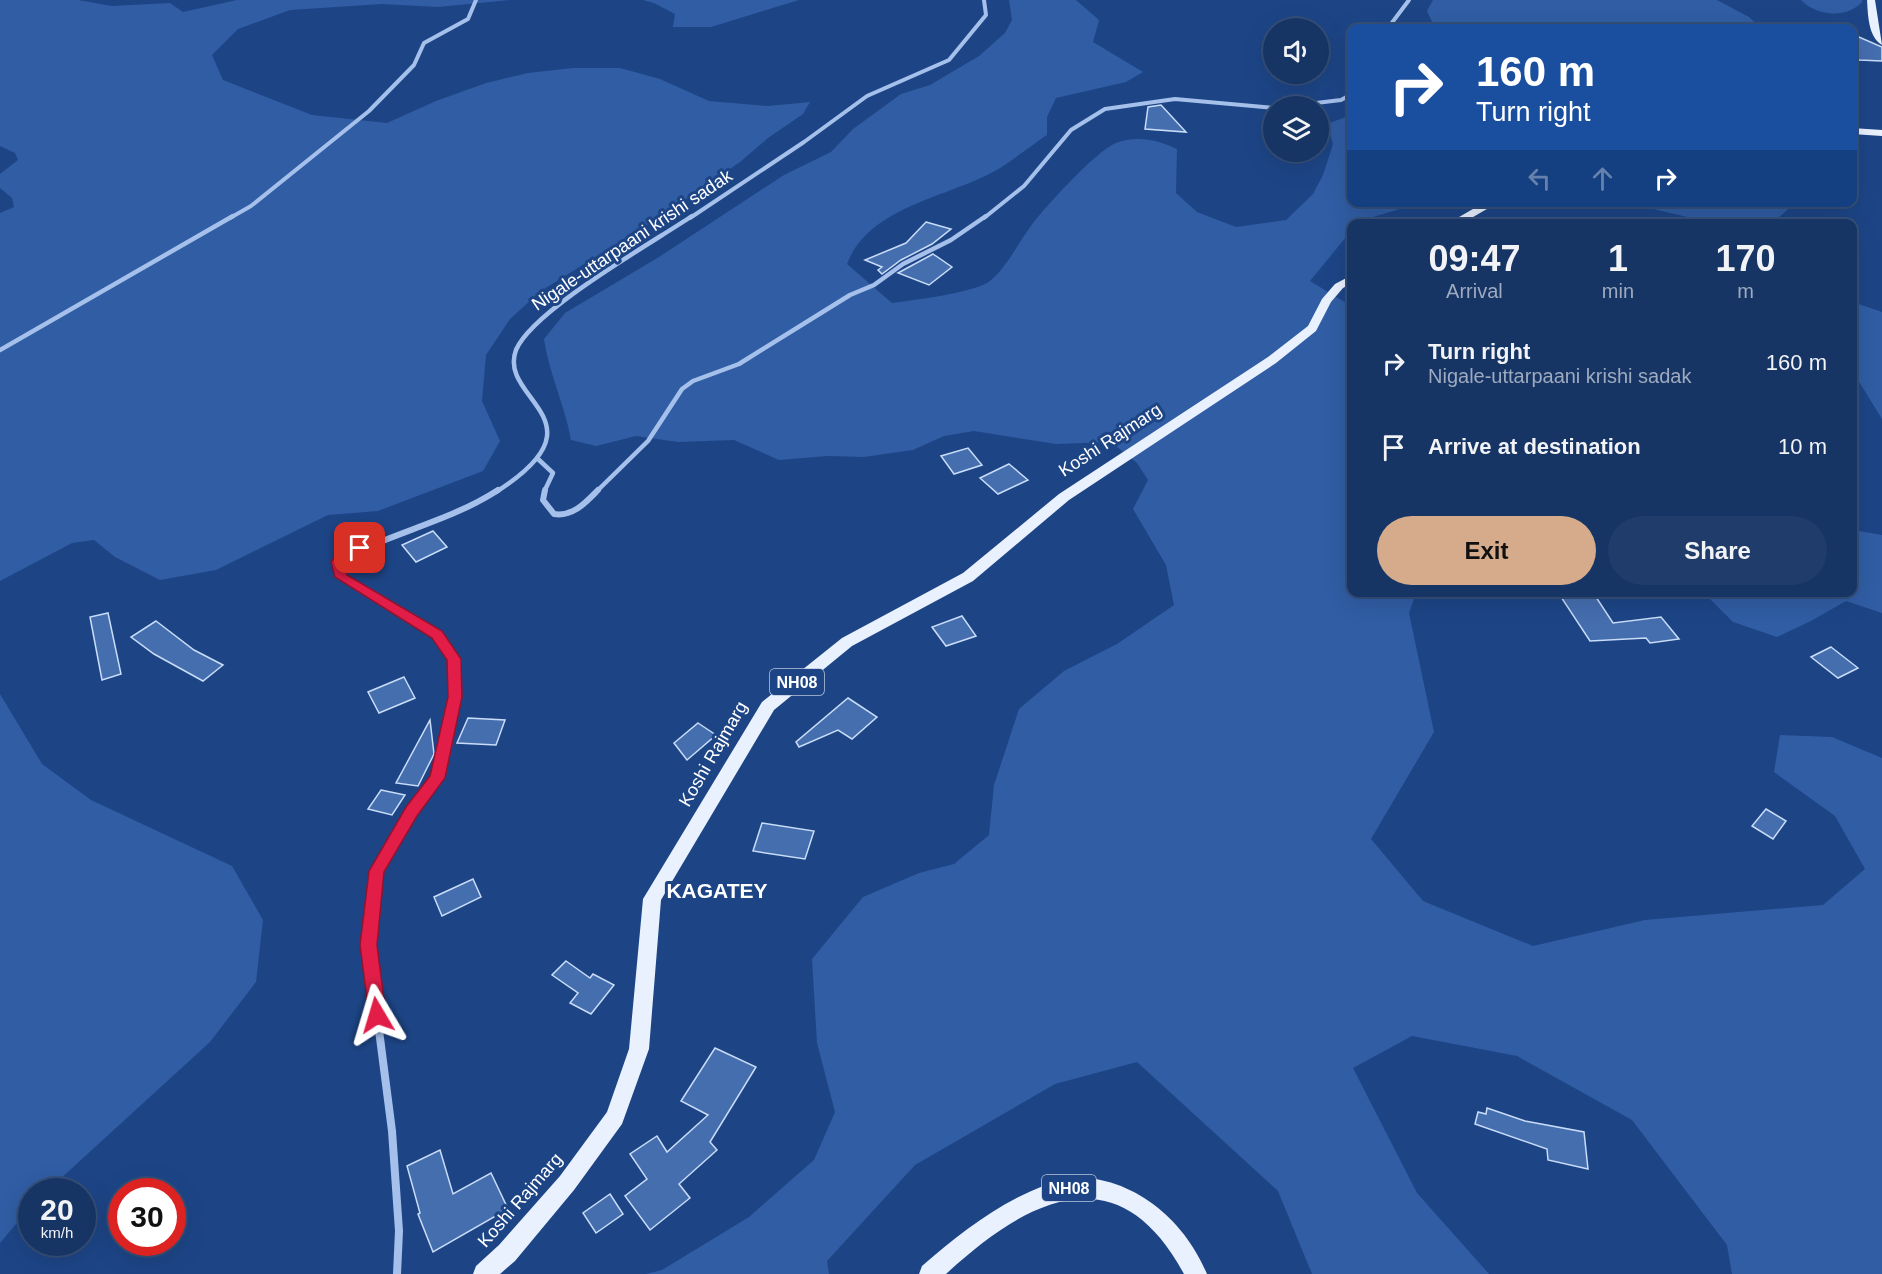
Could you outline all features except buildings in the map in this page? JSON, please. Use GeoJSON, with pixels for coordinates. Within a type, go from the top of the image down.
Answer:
{"type":"FeatureCollection","features":[{"type":"Feature","properties":{"kind":"main road"},"geometry":{"type":"LineString","coordinates":[[1871,0],[1873,23],[1882,42]]}},
{"type":"Feature","properties":{"kind":"main road"},"geometry":{"type":"LineString","coordinates":[[1857,131],[1882,133]]}},
{"type":"Feature","properties":{"kind":"main road"},"geometry":{"type":"LineString","coordinates":[[1462,219],[1484,207]]}},
{"type":"Feature","properties":{"kind":"main road","name":"Koshi Rajmarg"},"geometry":{"type":"LineString","coordinates":[[484,1274],[507,1252],[567,1183],[615,1117],[639,1049],[652,899],[768,706],[847,642],[968,577],[1064,498],[1272,360],[1312,328],[1326,301],[1339,286],[1347,281]]}},
{"type":"Feature","properties":{"kind":"main road","name":"NH08"},"geometry":{"type":"LineString","coordinates":[[930,1274],[975,1235],[1056,1191],[1075,1187],[1106,1191],[1136,1203],[1162,1223],[1186,1253],[1196,1274]]}},
{"type":"Feature","properties":{"kind":"street"},"geometry":{"type":"LineString","coordinates":[[0,350],[251,206],[369,111],[414,65],[424,43],[468,19],[476,0]]}},
{"type":"Feature","properties":{"kind":"street","name":"Nigale-uttarpaani krishi sadak"},"geometry":{"type":"LineString","coordinates":[[538,459],[545,442],[546,424],[540,404],[518,378],[513,361],[520,342],[545,314],[804,142],[867,96],[949,60],[986,15],[984,0]]}},
{"type":"Feature","properties":{"kind":"street"},"geometry":{"type":"LineString","coordinates":[[1391,24],[1408,0]]}},
{"type":"Feature","properties":{"kind":"street"},"geometry":{"type":"LineString","coordinates":[[1329,101],[1347,97]]}},
{"type":"Feature","properties":{"kind":"street"},"geometry":{"type":"LineString","coordinates":[[398,1274],[399,1231],[392,1131],[368,945],[376,871],[411,811],[437,778],[455,697],[454,659],[437,634],[341,577],[338,562],[360,548],[489,496],[522,475],[538,459],[553,473],[544,492],[543,500],[554,514],[563,516],[572,512],[584,504],[648,441],[682,388],[693,381],[739,364],[850,295],[874,285],[903,264],[961,234],[1024,186],[1071,130],[1105,109],[1175,99],[1263,107]]}},
{"type":"Feature","properties":{"kind":"shaded area"},"geometry":{"type":"Polygon","coordinates":[[[0,0],[78,0],[112,6],[170,3],[183,12],[237,0],[511,0],[438,7],[382,4],[290,10],[238,29],[212,55],[223,80],[312,115],[387,123],[436,101],[486,83],[528,73],[573,68],[620,68],[660,79],[709,101],[768,106],[810,102],[803,114],[768,138],[740,162],[669,211],[541,291],[510,319],[486,355],[482,401],[500,441],[483,471],[378,511],[328,515],[216,570],[160,580],[115,557],[94,540],[72,543],[0,581],[0,213],[14,207],[12,198],[0,188],[0,174],[18,160],[15,153],[0,146],[0,0]]]}},
{"type":"Feature","properties":{"kind":"shaded area"},"geometry":{"type":"Polygon","coordinates":[[[643,0],[799,0],[711,27],[673,27],[675,14],[643,0]]]}},
{"type":"Feature","properties":{"kind":"shaded area"},"geometry":{"type":"Polygon","coordinates":[[[1009,0],[1076,0],[1099,20],[1093,42],[1143,72],[1126,82],[1056,98],[1047,117],[1047,135],[993,172],[910,206],[872,229],[858,245],[847,264],[892,303],[971,289],[990,281],[1007,262],[1038,217],[1071,180],[1107,148],[1132,139],[1162,143],[1177,149],[1176,193],[1197,212],[1236,227],[1286,220],[1313,194],[1329,162],[1333,144],[1329,123],[1347,116],[1347,207],[1407,207],[1366,219],[1347,219],[1347,236],[1310,281],[1347,304],[1347,597],[1415,597],[1409,613],[1434,732],[1371,839],[1423,901],[1533,946],[1645,920],[1823,905],[1865,869],[1835,816],[1774,772],[1780,735],[1832,737],[1882,758],[1882,1274],[1732,1274],[1727,1245],[1632,1120],[1517,1056],[1412,1036],[1353,1068],[1417,1193],[1489,1274],[1312,1274],[1278,1191],[1137,1062],[1055,1084],[915,1165],[827,1261],[829,1274],[646,1274],[662,1270],[749,1217],[814,1160],[835,1112],[817,1043],[812,959],[863,897],[919,873],[954,864],[989,835],[994,785],[1019,709],[1064,671],[1117,644],[1174,605],[1166,565],[1133,509],[1148,480],[1137,463],[1111,442],[1056,444],[974,431],[944,436],[913,450],[864,457],[827,456],[779,460],[734,440],[678,442],[636,436],[596,446],[571,440],[549,365],[544,339],[565,313],[659,257],[784,175],[831,152],[853,129],[901,94],[930,85],[979,56],[1005,33],[1012,20],[1009,0]]]}},
{"type":"Feature","properties":{"kind":"shaded area"},"geometry":{"type":"Polygon","coordinates":[[[1433,0],[1717,0],[1749,17],[1757,24],[1433,24],[1427,11],[1433,0]]]}},
{"type":"Feature","properties":{"kind":"shaded area"},"geometry":{"type":"Polygon","coordinates":[[[1801,0],[1862,0],[1862,2],[1848,11],[1831,13],[1815,9],[1801,0]]]}},
{"type":"Feature","properties":{"kind":"shaded area"},"geometry":{"type":"Polygon","coordinates":[[[1646,207],[1790,207],[1776,219],[1698,219],[1646,207]]]}},
{"type":"Feature","properties":{"kind":"shaded area"},"geometry":{"type":"Polygon","coordinates":[[[1857,303],[1882,312],[1882,419],[1857,378],[1857,303]]]}},
{"type":"Feature","properties":{"kind":"shaded area"},"geometry":{"type":"Polygon","coordinates":[[[1857,531],[1882,535],[1882,613],[1846,601],[1777,637],[1733,622],[1708,597],[1857,597],[1857,531]]]}},
{"type":"Feature","properties":{"kind":"shaded area"},"geometry":{"type":"Polygon","coordinates":[[[0,694],[42,764],[91,800],[232,866],[263,920],[256,982],[210,1042],[61,1178],[18,1178],[18,1222],[0,1243],[0,694]]]}},
{"type":"Feature","properties":{"kind":"district","name":"KAGATEY"},"geometry":{"type":"Point","coordinates":[717,891]}},
{"type":"Feature","properties":{"kind":"route"},"geometry":{"type":"LineString","coordinates":[[360,548],[338,562],[341,577],[360,591],[437,634],[454,659],[455,697],[437,778],[411,811],[376,871],[368,945],[377,1015]]}}]}
